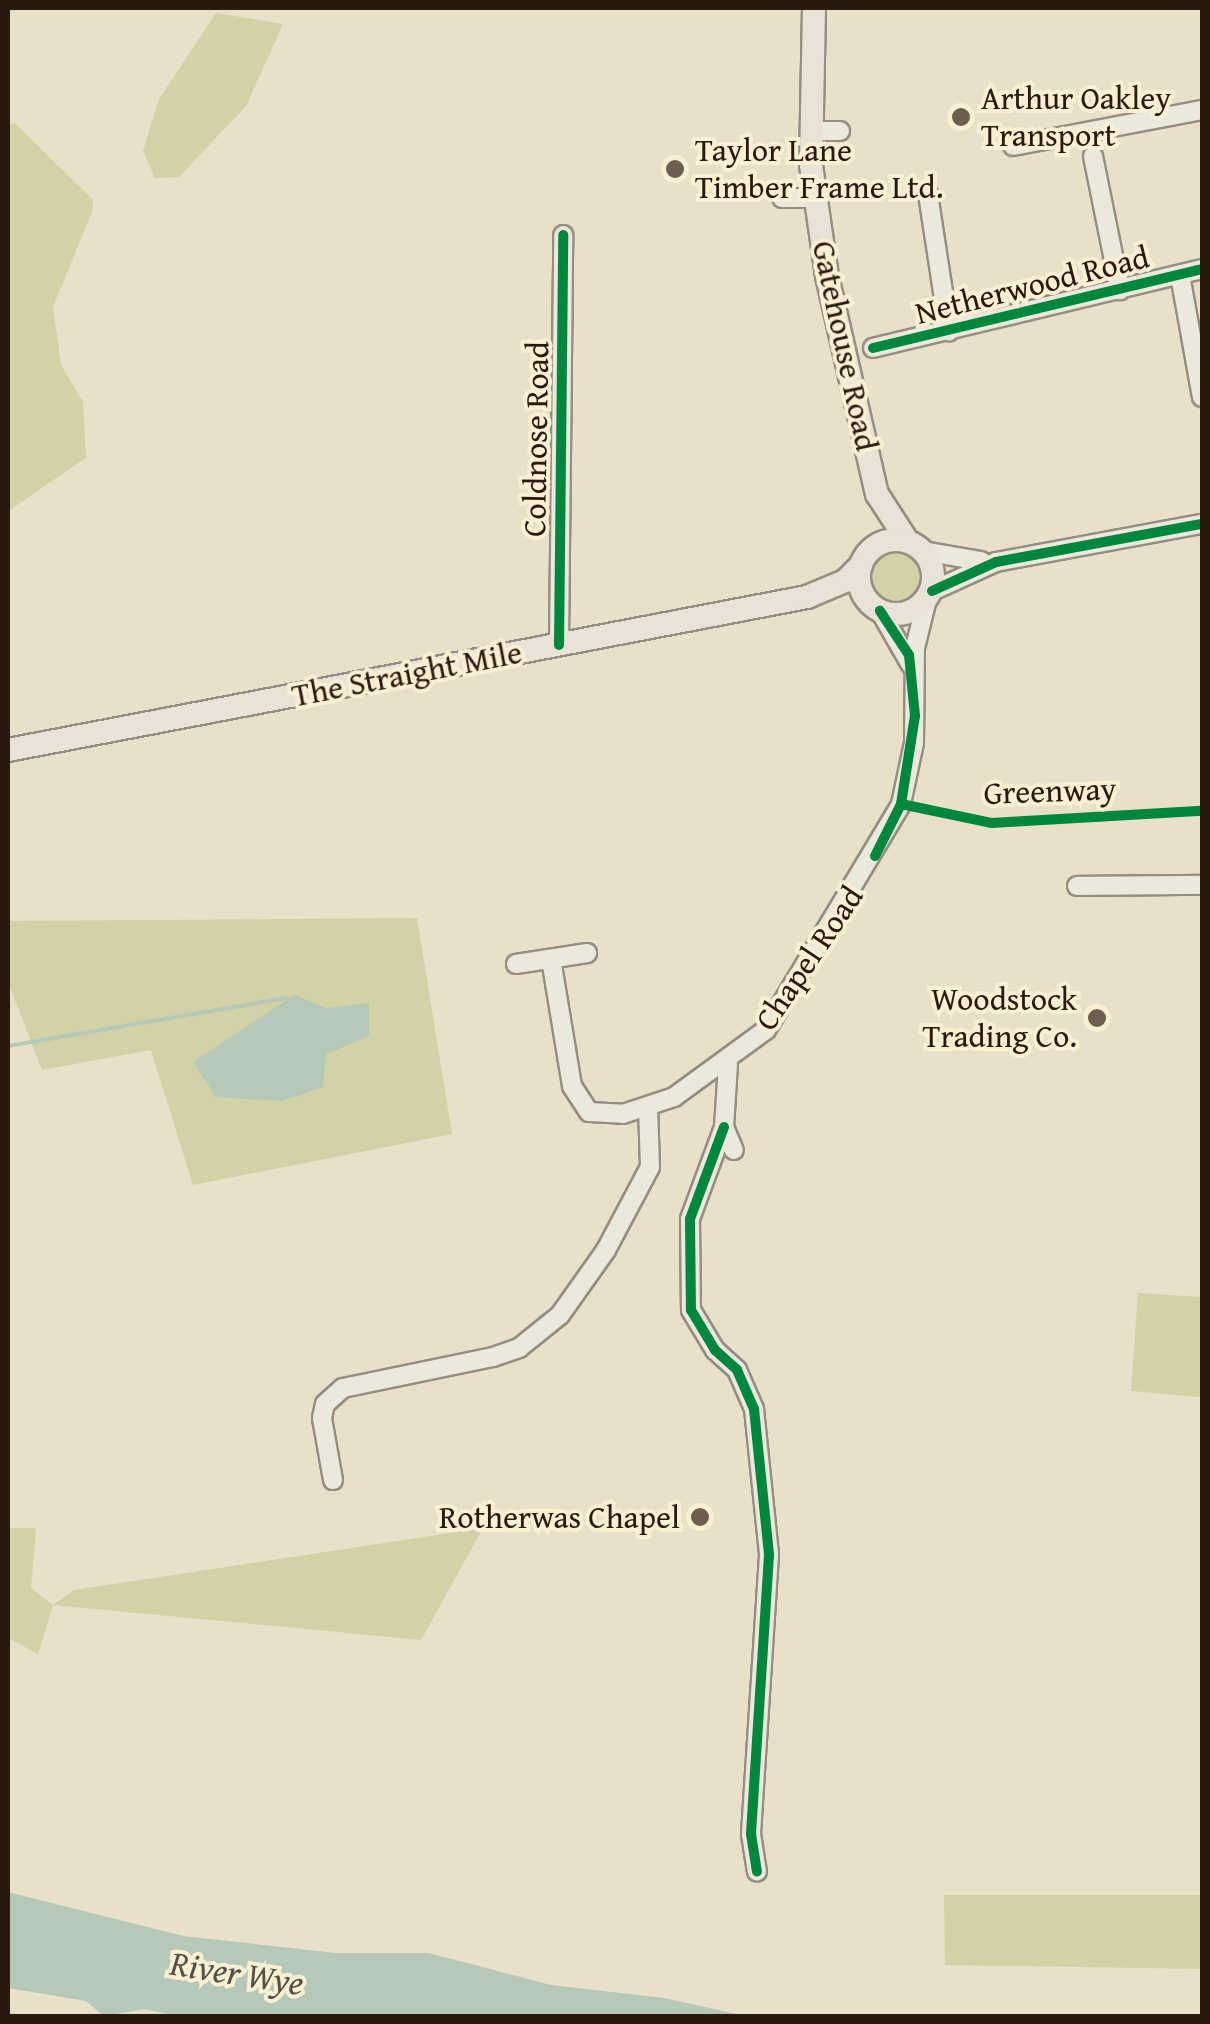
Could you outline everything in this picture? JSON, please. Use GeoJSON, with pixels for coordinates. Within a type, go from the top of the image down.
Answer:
{"type":"FeatureCollection","features":[{"type":"Feature","properties":{"kind":"main road","name":"Gatehouse Road"},"geometry":{"type":"LineString","coordinates":[[814,8],[810,130],[814,198],[877,494],[867,557]]}},
{"type":"Feature","properties":{"kind":"main road","name":"Gatehouse Road"},"geometry":{"type":"LineString","coordinates":[[877,494],[916,546]]}},
{"type":"Feature","properties":{"kind":"main road"},"geometry":{"type":"LineString","coordinates":[[916,546],[932,566],[929,595],[903,614],[878,610],[860,585],[867,557],[916,546]]}},
{"type":"Feature","properties":{"kind":"main road","name":"The Straight Mile"},"geometry":{"type":"LineString","coordinates":[[8,750],[806,597],[836,586],[867,557]]}},
{"type":"Feature","properties":{"kind":"main road","name":"The Straight Mile"},"geometry":{"type":"LineString","coordinates":[[806,597],[878,610]]}},
{"type":"Feature","properties":{"kind":"street"},"geometry":{"type":"LineString","coordinates":[[1013,146],[1202,110]]}},
{"type":"Feature","properties":{"kind":"street"},"geometry":{"type":"LineString","coordinates":[[810,130],[840,131]]}},
{"type":"Feature","properties":{"kind":"street"},"geometry":{"type":"LineString","coordinates":[[1093,156],[1120,290]]}},
{"type":"Feature","properties":{"kind":"street"},"geometry":{"type":"LineString","coordinates":[[928,194],[949,331]]}},
{"type":"Feature","properties":{"kind":"street","name":"Gatehouse Road"},"geometry":{"type":"LineString","coordinates":[[782,198],[814,198]]}},
{"type":"Feature","properties":{"kind":"street","name":"Coldnose Road"},"geometry":{"type":"LineString","coordinates":[[559,645],[564,234]]}},
{"type":"Feature","properties":{"kind":"street","name":"Netherwood Road"},"geometry":{"type":"LineString","coordinates":[[873,348],[1202,269]]}},
{"type":"Feature","properties":{"kind":"street"},"geometry":{"type":"LineString","coordinates":[[1180,274],[1202,397]]}},
{"type":"Feature","properties":{"kind":"street"},"geometry":{"type":"LineString","coordinates":[[929,595],[996,562],[1202,524]]}},
{"type":"Feature","properties":{"kind":"street"},"geometry":{"type":"LineString","coordinates":[[916,546],[996,562]]}},
{"type":"Feature","properties":{"kind":"street","name":"Chapel Road"},"geometry":{"type":"LineString","coordinates":[[551,959],[580,1105],[602,1116],[648,1107],[728,1064],[788,1000],[900,804],[914,744],[913,670],[929,595]]}},
{"type":"Feature","properties":{"kind":"street","name":"Chapel Road"},"geometry":{"type":"LineString","coordinates":[[878,610],[913,670]]}},
{"type":"Feature","properties":{"kind":"street"},"geometry":{"type":"LineString","coordinates":[[1077,886],[1202,885]]}},
{"type":"Feature","properties":{"kind":"street"},"geometry":{"type":"LineString","coordinates":[[516,964],[587,952]]}},
{"type":"Feature","properties":{"kind":"street"},"geometry":{"type":"LineString","coordinates":[[728,1064],[724,1126],[690,1220],[691,1310],[715,1350],[737,1370],[754,1410],[768,1554],[751,1834],[757,1872]]}},
{"type":"Feature","properties":{"kind":"street"},"geometry":{"type":"LineString","coordinates":[[333,1480],[322,1418],[330,1397],[362,1382],[519,1348],[560,1314],[606,1250],[650,1166],[648,1107]]}},
{"type":"Feature","properties":{"kind":"street"},"geometry":{"type":"LineString","coordinates":[[724,1126],[734,1150]]}},
{"type":"Feature","properties":{"kind":"shaded area"},"geometry":{"type":"Polygon","coordinates":[[[216,13],[283,24],[246,106],[179,177],[155,178],[143,151],[159,99],[216,13]]]}},
{"type":"Feature","properties":{"kind":"shaded area"},"geometry":{"type":"Polygon","coordinates":[[[15,123],[93,200],[93,209],[53,307],[61,365],[83,402],[86,458],[8,511],[8,126],[15,123]]]}},
{"type":"Feature","properties":{"kind":"shaded area"},"geometry":{"type":"Polygon","coordinates":[[[896,549],[916,557],[924,577],[916,597],[896,605],[876,597],[868,577],[876,557],[896,549]]]}},
{"type":"Feature","properties":{"kind":"shaded area"},"geometry":{"type":"Polygon","coordinates":[[[417,918],[452,1134],[193,1185],[151,1050],[42,1070],[8,982],[8,921],[417,918]]]}},
{"type":"Feature","properties":{"kind":"shaded area"},"geometry":{"type":"Polygon","coordinates":[[[1138,1293],[1202,1297],[1202,1397],[1131,1391],[1138,1293]]]}},
{"type":"Feature","properties":{"kind":"shaded area"},"geometry":{"type":"Polygon","coordinates":[[[8,1528],[36,1528],[31,1588],[53,1605],[38,1654],[8,1638],[8,1528]]]}},
{"type":"Feature","properties":{"kind":"shaded area"},"geometry":{"type":"Polygon","coordinates":[[[483,1528],[421,1640],[53,1605],[74,1590],[483,1528]]]}},
{"type":"Feature","properties":{"kind":"shaded area"},"geometry":{"type":"Polygon","coordinates":[[[944,1895],[1202,1895],[1202,1969],[945,1965],[944,1895]]]}},
{"type":"Feature","properties":{"kind":"water"},"geometry":{"type":"Polygon","coordinates":[[[294,995],[327,1008],[369,1003],[369,1036],[326,1054],[323,1087],[282,1101],[216,1097],[193,1062],[294,995]]]}},
{"type":"Feature","properties":{"kind":"water","name":"River Wye"},"geometry":{"type":"Polygon","coordinates":[[[8,1892],[183,1936],[336,1953],[428,1953],[551,1985],[664,1998],[746,2016],[177,2016],[144,2009],[104,2016],[86,2001],[8,1988],[8,1892]]]}},
{"type":"Feature","properties":{"kind":"waterway"},"geometry":{"type":"LineString","coordinates":[[8,1046],[287,998]]}},
{"type":"Feature","properties":{"kind":"cycle path"},"geometry":{"type":"LineString","coordinates":[[559,645],[563,235]]}},
{"type":"Feature","properties":{"kind":"cycle path"},"geometry":{"type":"LineString","coordinates":[[873,348],[1202,269]]}},
{"type":"Feature","properties":{"kind":"cycle path"},"geometry":{"type":"LineString","coordinates":[[932,591],[996,562],[1202,524]]}},
{"type":"Feature","properties":{"kind":"cycle path"},"geometry":{"type":"LineString","coordinates":[[875,856],[901,804],[915,716],[909,655],[880,611]]}},
{"type":"Feature","properties":{"kind":"cycle path","name":"Greenway"},"geometry":{"type":"LineString","coordinates":[[901,804],[991,823],[1202,811]]}},
{"type":"Feature","properties":{"kind":"cycle path"},"geometry":{"type":"LineString","coordinates":[[724,1127],[690,1219],[691,1310],[715,1350],[737,1370],[754,1409],[769,1555],[751,1834],[757,1872]]}},
{"type":"Feature","properties":{"kind":"place","name":"Arthur Oakley Transport"},"geometry":{"type":"Point","coordinates":[961,117]}},
{"type":"Feature","properties":{"kind":"place","name":"Taylor Lane Timber Frame Ltd."},"geometry":{"type":"Point","coordinates":[675,169]}},
{"type":"Feature","properties":{"kind":"place","name":"Woodstock Trading Co."},"geometry":{"type":"Point","coordinates":[1097,1018]}},
{"type":"Feature","properties":{"kind":"place","name":"Rotherwas Chapel"},"geometry":{"type":"Point","coordinates":[700,1517]}}]}
